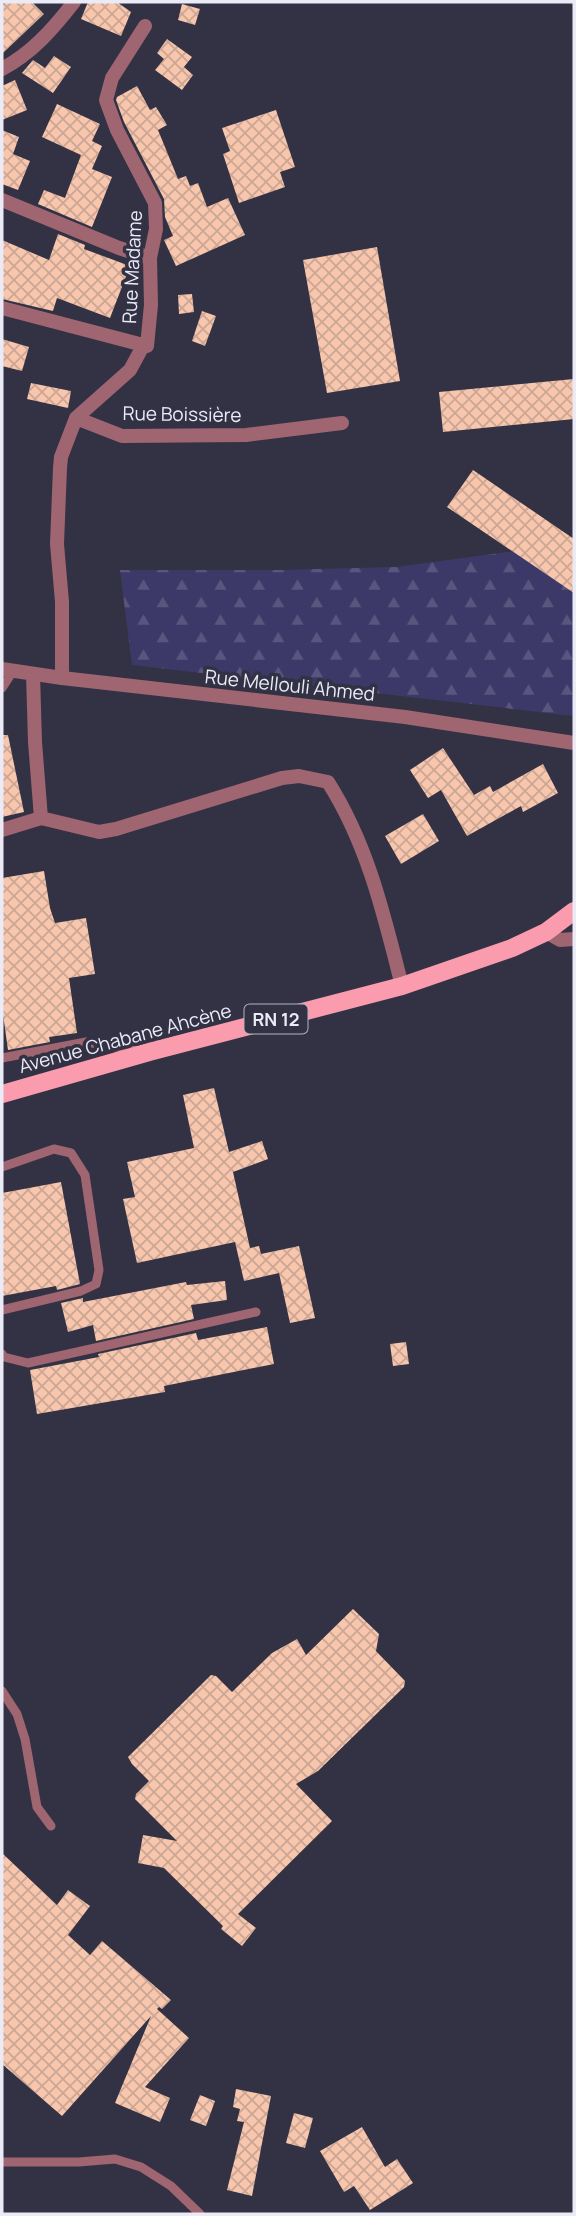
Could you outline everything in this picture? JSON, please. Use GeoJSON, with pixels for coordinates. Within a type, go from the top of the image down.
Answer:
{"type":"FeatureCollection","features":[{"type":"Feature","properties":{"kind":"main road","name":"Avenue Chabane Ahcène"},"geometry":{"type":"LineString","coordinates":[[2,1094],[149,1052],[402,986],[512,948],[546,932],[574,911]]}},
{"type":"Feature","properties":{"kind":"street"},"geometry":{"type":"LineString","coordinates":[[2,69],[19,60],[50,33],[74,2]]}},
{"type":"Feature","properties":{"kind":"street","name":"Rue Madame"},"geometry":{"type":"LineString","coordinates":[[76,418],[130,370],[146,345],[151,305],[150,258],[156,229],[155,203],[117,130],[106,100],[112,78],[145,26]]}},
{"type":"Feature","properties":{"kind":"street"},"geometry":{"type":"LineString","coordinates":[[2,200],[150,258]]}},
{"type":"Feature","properties":{"kind":"street"},"geometry":{"type":"LineString","coordinates":[[2,309],[146,345]]}},
{"type":"Feature","properties":{"kind":"street"},"geometry":{"type":"LineString","coordinates":[[61,678],[62,601],[57,544],[60,468],[61,457],[76,418]]}},
{"type":"Feature","properties":{"kind":"street","name":"Rue Boissière"},"geometry":{"type":"LineString","coordinates":[[76,418],[122,436],[246,435],[342,423]]}},
{"type":"Feature","properties":{"kind":"street","name":"Rue Mellouli Ahmed"},"geometry":{"type":"LineString","coordinates":[[7,670],[405,717],[574,743]]}},
{"type":"Feature","properties":{"kind":"street"},"geometry":{"type":"LineString","coordinates":[[33,674],[41,818]]}},
{"type":"Feature","properties":{"kind":"street"},"geometry":{"type":"LineString","coordinates":[[2,830],[41,818],[70,826],[107,831],[282,778],[299,776],[328,782],[347,813],[368,861],[402,986]]}},
{"type":"Feature","properties":{"kind":"street"},"geometry":{"type":"LineString","coordinates":[[546,932],[560,940],[574,939]]}},
{"type":"Feature","properties":{"kind":"lane"},"geometry":{"type":"LineString","coordinates":[[2,688],[7,670]]}},
{"type":"Feature","properties":{"kind":"lane"},"geometry":{"type":"LineString","coordinates":[[2,1058],[86,1042],[149,1052]]}},
{"type":"Feature","properties":{"kind":"lane"},"geometry":{"type":"LineString","coordinates":[[2,1167],[54,1149],[71,1153],[85,1175],[99,1270],[96,1284],[80,1291],[2,1310]]}},
{"type":"Feature","properties":{"kind":"lane"},"geometry":{"type":"LineString","coordinates":[[2,1354],[4,1357],[28,1363],[256,1312]]}},
{"type":"Feature","properties":{"kind":"lane"},"geometry":{"type":"LineString","coordinates":[[2,1691],[17,1714],[26,1739],[37,1807],[51,1826]]}},
{"type":"Feature","properties":{"kind":"lane"},"geometry":{"type":"LineString","coordinates":[[2,2162],[115,2159],[141,2167],[171,2186],[200,2214]]}},
{"type":"Feature","properties":{"kind":"green space"},"geometry":{"type":"Polygon","coordinates":[[[516,551],[574,589],[574,716],[132,665],[120,570],[396,567],[516,551]]]}},
{"type":"Feature","properties":{"kind":"building"},"geometry":{"type":"Polygon","coordinates":[[[6,2],[32,2],[44,14],[2,54],[2,6],[6,2]]]}},
{"type":"Feature","properties":{"kind":"building"},"geometry":{"type":"Polygon","coordinates":[[[88,2],[117,2],[131,12],[121,36],[81,19],[88,2]]]}},
{"type":"Feature","properties":{"kind":"building"},"geometry":{"type":"Polygon","coordinates":[[[182,4],[200,9],[195,25],[178,20],[182,4]]]}},
{"type":"Feature","properties":{"kind":"building"},"geometry":{"type":"Polygon","coordinates":[[[167,39],[192,57],[184,67],[193,75],[182,90],[155,70],[164,59],[157,53],[167,39]]]}},
{"type":"Feature","properties":{"kind":"building"},"geometry":{"type":"Polygon","coordinates":[[[54,56],[71,67],[53,93],[22,73],[33,60],[45,68],[54,56]]]}},
{"type":"Feature","properties":{"kind":"building"},"geometry":{"type":"Polygon","coordinates":[[[15,80],[27,110],[2,120],[2,86],[15,80]]]}},
{"type":"Feature","properties":{"kind":"building"},"geometry":{"type":"Polygon","coordinates":[[[137,86],[150,110],[156,107],[167,125],[158,130],[178,179],[186,176],[190,186],[198,183],[207,207],[228,198],[245,235],[176,266],[164,240],[173,236],[165,217],[164,199],[124,122],[116,100],[137,86]]]}},
{"type":"Feature","properties":{"kind":"building"},"geometry":{"type":"Polygon","coordinates":[[[57,104],[100,124],[92,141],[102,146],[92,169],[112,177],[92,227],[38,204],[44,190],[65,198],[81,155],[42,137],[57,104]]]}},
{"type":"Feature","properties":{"kind":"building"},"geometry":{"type":"Polygon","coordinates":[[[276,110],[295,167],[280,172],[285,187],[239,203],[223,154],[230,151],[222,128],[276,110]]]}},
{"type":"Feature","properties":{"kind":"building"},"geometry":{"type":"Polygon","coordinates":[[[2,130],[19,137],[13,154],[30,161],[18,190],[2,184],[2,130]]]}},
{"type":"Feature","properties":{"kind":"building"},"geometry":{"type":"Polygon","coordinates":[[[58,234],[85,245],[84,249],[130,266],[110,318],[57,298],[53,311],[2,299],[2,240],[49,260],[58,234]]]}},
{"type":"Feature","properties":{"kind":"building"},"geometry":{"type":"Polygon","coordinates":[[[377,247],[400,381],[327,393],[303,260],[377,247]]]}},
{"type":"Feature","properties":{"kind":"building"},"geometry":{"type":"Polygon","coordinates":[[[192,294],[194,312],[179,314],[178,295],[192,294]]]}},
{"type":"Feature","properties":{"kind":"building"},"geometry":{"type":"Polygon","coordinates":[[[202,311],[216,316],[205,346],[192,341],[202,311]]]}},
{"type":"Feature","properties":{"kind":"building"},"geometry":{"type":"Polygon","coordinates":[[[2,339],[29,347],[22,371],[2,366],[2,339]]]}},
{"type":"Feature","properties":{"kind":"building"},"geometry":{"type":"Polygon","coordinates":[[[574,379],[574,419],[443,432],[439,392],[574,379]]]}},
{"type":"Feature","properties":{"kind":"building"},"geometry":{"type":"Polygon","coordinates":[[[31,383],[71,391],[68,408],[27,399],[31,383]]]}},
{"type":"Feature","properties":{"kind":"building"},"geometry":{"type":"Polygon","coordinates":[[[473,470],[574,539],[574,593],[447,507],[473,470]]]}},
{"type":"Feature","properties":{"kind":"building"},"geometry":{"type":"Polygon","coordinates":[[[2,735],[8,735],[24,812],[2,817],[2,735]]]}},
{"type":"Feature","properties":{"kind":"building"},"geometry":{"type":"Polygon","coordinates":[[[443,748],[474,795],[490,786],[493,792],[543,764],[558,793],[523,812],[521,806],[467,836],[441,790],[428,798],[410,770],[443,748]]]}},
{"type":"Feature","properties":{"kind":"building"},"geometry":{"type":"Polygon","coordinates":[[[423,814],[439,841],[401,864],[385,836],[423,814]]]}},
{"type":"Feature","properties":{"kind":"building"},"geometry":{"type":"Polygon","coordinates":[[[44,871],[55,923],[86,918],[95,974],[69,978],[77,1033],[49,1037],[50,1042],[8,1050],[2,1007],[2,878],[44,871]]]}},
{"type":"Feature","properties":{"kind":"building"},"geometry":{"type":"Polygon","coordinates":[[[214,1088],[229,1152],[262,1141],[268,1159],[233,1172],[250,1248],[259,1246],[261,1254],[299,1246],[315,1318],[290,1323],[279,1273],[244,1281],[235,1242],[137,1263],[123,1199],[135,1197],[127,1162],[194,1148],[183,1095],[214,1088]]]}},
{"type":"Feature","properties":{"kind":"building"},"geometry":{"type":"Polygon","coordinates":[[[61,1182],[80,1284],[57,1290],[56,1286],[2,1296],[2,1193],[61,1182]]]}},
{"type":"Feature","properties":{"kind":"building"},"geometry":{"type":"Polygon","coordinates":[[[225,1281],[227,1300],[191,1305],[194,1319],[96,1341],[93,1325],[68,1332],[61,1303],[83,1298],[83,1302],[186,1282],[187,1285],[225,1281]]]}},
{"type":"Feature","properties":{"kind":"building"},"geometry":{"type":"Polygon","coordinates":[[[267,1327],[274,1364],[164,1386],[165,1392],[37,1414],[30,1370],[99,1357],[98,1354],[196,1333],[198,1340],[267,1327]]]}},
{"type":"Feature","properties":{"kind":"building"},"geometry":{"type":"Polygon","coordinates":[[[406,1342],[409,1364],[393,1366],[390,1344],[406,1342]]]}},
{"type":"Feature","properties":{"kind":"building"},"geometry":{"type":"Polygon","coordinates":[[[353,1609],[379,1634],[376,1651],[405,1681],[404,1687],[318,1771],[296,1784],[332,1821],[238,1914],[256,1928],[242,1946],[221,1929],[223,1926],[164,1868],[138,1863],[143,1835],[177,1841],[135,1799],[136,1794],[149,1781],[128,1757],[211,1675],[216,1676],[232,1692],[272,1653],[297,1639],[306,1655],[353,1609]]]}},
{"type":"Feature","properties":{"kind":"building"},"geometry":{"type":"Polygon","coordinates":[[[2,1853],[57,1905],[68,1890],[90,1906],[68,1935],[90,1955],[102,1941],[171,2000],[162,2009],[157,2009],[189,2038],[145,2087],[170,2098],[160,2122],[115,2103],[151,2016],[62,2116],[2,2064],[2,1853]]]}},
{"type":"Feature","properties":{"kind":"building"},"geometry":{"type":"Polygon","coordinates":[[[236,2089],[271,2096],[252,2196],[227,2190],[244,2122],[237,2121],[240,2109],[233,2107],[236,2089]]]}},
{"type":"Feature","properties":{"kind":"building"},"geometry":{"type":"Polygon","coordinates":[[[200,2095],[215,2101],[206,2126],[190,2120],[200,2095]]]}},
{"type":"Feature","properties":{"kind":"building"},"geometry":{"type":"Polygon","coordinates":[[[294,2113],[313,2118],[305,2148],[286,2143],[294,2113]]]}},
{"type":"Feature","properties":{"kind":"building"},"geometry":{"type":"Polygon","coordinates":[[[362,2127],[385,2167],[397,2159],[413,2183],[370,2210],[354,2186],[344,2192],[320,2151],[362,2127]]]}}]}
